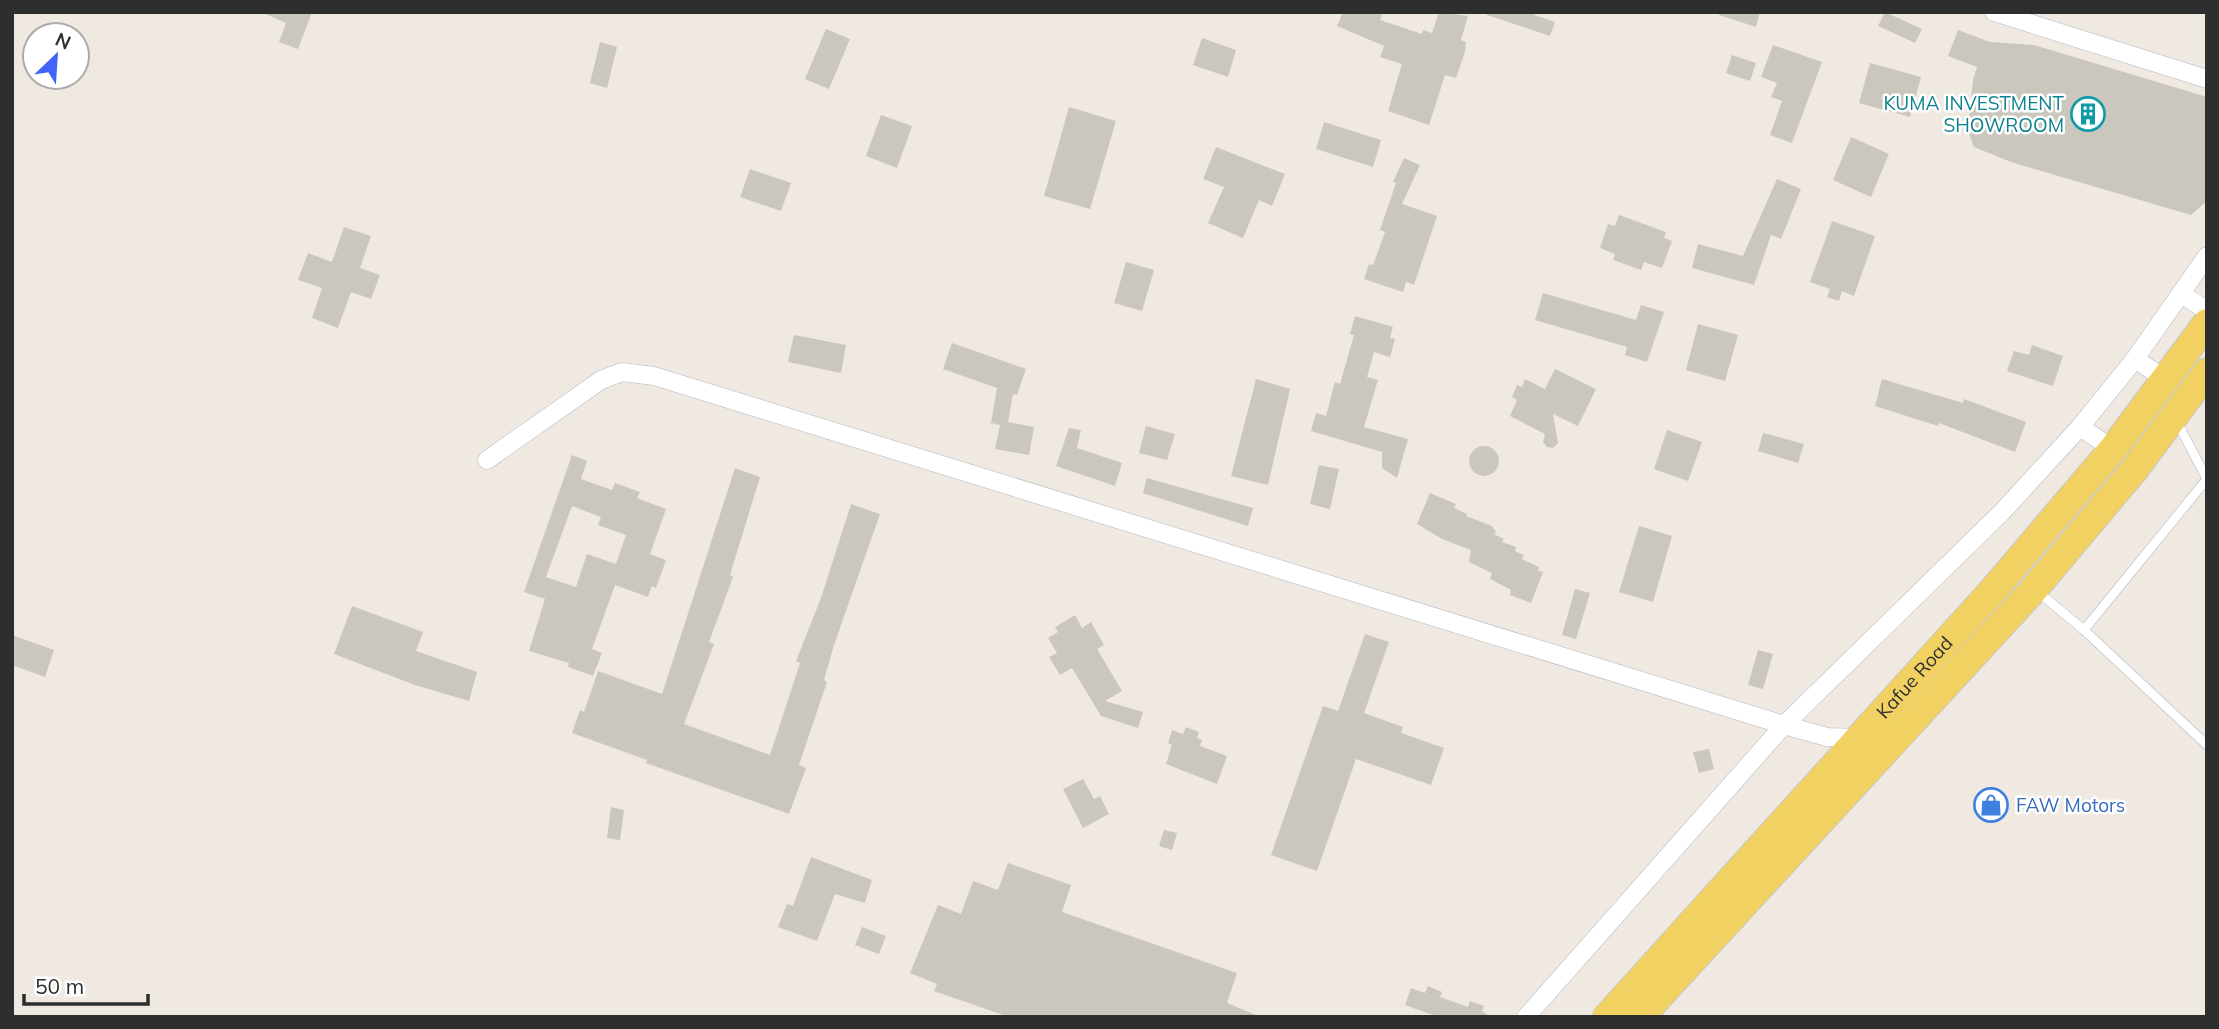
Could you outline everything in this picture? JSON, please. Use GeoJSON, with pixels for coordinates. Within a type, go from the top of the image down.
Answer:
{"type":"FeatureCollection","features":[{"type":"Feature","properties":{"kind":"main road","name":"Kafue Road"},"geometry":{"type":"LineString","coordinates":[[1607,1017],[1861,738],[2113,449],[2207,323]]}},
{"type":"Feature","properties":{"kind":"main road","name":"Kafue Road"},"geometry":{"type":"LineString","coordinates":[[1640,1017],[2034,589],[2176,418],[2207,372]]}},
{"type":"Feature","properties":{"kind":"street"},"geometry":{"type":"LineString","coordinates":[[1994,12],[2207,79]]}},
{"type":"Feature","properties":{"kind":"street"},"geometry":{"type":"LineString","coordinates":[[1525,1017],[1784,725],[2002,512],[2080,427],[2135,359],[2207,256]]}},
{"type":"Feature","properties":{"kind":"street"},"geometry":{"type":"LineString","coordinates":[[2182,294],[2207,311]]}},
{"type":"Feature","properties":{"kind":"street"},"geometry":{"type":"LineString","coordinates":[[2135,359],[2165,379]]}},
{"type":"Feature","properties":{"kind":"street"},"geometry":{"type":"LineString","coordinates":[[486,460],[601,380],[622,372],[654,376],[1784,725],[1826,737],[1861,738]]}},
{"type":"Feature","properties":{"kind":"street"},"geometry":{"type":"LineString","coordinates":[[2080,427],[2113,449]]}},
{"type":"Feature","properties":{"kind":"lane"},"geometry":{"type":"LineString","coordinates":[[2084,630],[2207,480],[2176,418]]}},
{"type":"Feature","properties":{"kind":"lane"},"geometry":{"type":"LineString","coordinates":[[2034,589],[2084,630],[2207,745]]}},
{"type":"Feature","properties":{"kind":"building"},"geometry":{"type":"Polygon","coordinates":[[[261,12],[312,12],[298,49],[279,42],[286,23],[261,12]]]}},
{"type":"Feature","properties":{"kind":"building"},"geometry":{"type":"Polygon","coordinates":[[[1343,12],[1383,12],[1380,20],[1422,34],[1423,30],[1432,33],[1439,12],[1468,16],[1461,40],[1466,42],[1465,52],[1456,78],[1445,75],[1429,125],[1388,111],[1402,64],[1380,57],[1384,46],[1337,26],[1343,12]]]}},
{"type":"Feature","properties":{"kind":"building"},"geometry":{"type":"Polygon","coordinates":[[[1487,12],[1535,12],[1534,15],[1555,22],[1550,36],[1487,15],[1487,12]]]}},
{"type":"Feature","properties":{"kind":"building"},"geometry":{"type":"Polygon","coordinates":[[[1720,12],[1760,12],[1756,27],[1719,15],[1720,12]]]}},
{"type":"Feature","properties":{"kind":"building"},"geometry":{"type":"Polygon","coordinates":[[[1885,12],[1922,29],[1915,43],[1878,26],[1885,12]]]}},
{"type":"Feature","properties":{"kind":"building"},"geometry":{"type":"Polygon","coordinates":[[[826,29],[850,39],[829,89],[805,79],[826,29]]]}},
{"type":"Feature","properties":{"kind":"building","name":"KUMA INVESTMENT SHOWROOM"},"geometry":{"type":"Polygon","coordinates":[[[1958,30],[1990,42],[2034,45],[2207,97],[2207,201],[2191,215],[2011,162],[1974,147],[1968,131],[1973,80],[1977,67],[1948,56],[1958,30]]]}},
{"type":"Feature","properties":{"kind":"building"},"geometry":{"type":"Polygon","coordinates":[[[1202,38],[1236,50],[1228,77],[1193,65],[1202,38]]]}},
{"type":"Feature","properties":{"kind":"building"},"geometry":{"type":"Polygon","coordinates":[[[600,42],[617,47],[607,88],[590,83],[600,42]]]}},
{"type":"Feature","properties":{"kind":"building"},"geometry":{"type":"Polygon","coordinates":[[[1773,45],[1822,62],[1792,143],[1770,135],[1782,101],[1771,97],[1777,83],[1761,77],[1773,45]]]}},
{"type":"Feature","properties":{"kind":"building"},"geometry":{"type":"Polygon","coordinates":[[[1732,55],[1756,63],[1750,81],[1726,73],[1732,55]]]}},
{"type":"Feature","properties":{"kind":"building"},"geometry":{"type":"Polygon","coordinates":[[[1870,63],[1921,77],[1910,117],[1859,103],[1870,63]]]}},
{"type":"Feature","properties":{"kind":"building"},"geometry":{"type":"Polygon","coordinates":[[[1069,107],[1116,121],[1090,209],[1044,196],[1069,107]]]}},
{"type":"Feature","properties":{"kind":"building"},"geometry":{"type":"Polygon","coordinates":[[[881,115],[912,126],[897,168],[866,156],[881,115]]]}},
{"type":"Feature","properties":{"kind":"building"},"geometry":{"type":"Polygon","coordinates":[[[1324,122],[1381,140],[1373,167],[1316,149],[1324,122]]]}},
{"type":"Feature","properties":{"kind":"building"},"geometry":{"type":"Polygon","coordinates":[[[1851,137],[1889,154],[1871,197],[1833,180],[1851,137]]]}},
{"type":"Feature","properties":{"kind":"building"},"geometry":{"type":"Polygon","coordinates":[[[1216,147],[1285,174],[1272,206],[1259,200],[1243,238],[1208,223],[1224,187],[1203,179],[1216,147]]]}},
{"type":"Feature","properties":{"kind":"building"},"geometry":{"type":"Polygon","coordinates":[[[1404,158],[1420,165],[1402,204],[1437,216],[1414,285],[1406,282],[1403,292],[1364,279],[1369,264],[1373,265],[1385,232],[1380,230],[1396,183],[1393,182],[1404,158]]]}},
{"type":"Feature","properties":{"kind":"building"},"geometry":{"type":"Polygon","coordinates":[[[750,169],[791,183],[781,211],[740,197],[750,169]]]}},
{"type":"Feature","properties":{"kind":"building"},"geometry":{"type":"Polygon","coordinates":[[[1777,179],[1801,189],[1781,239],[1771,235],[1754,285],[1692,268],[1698,244],[1743,256],[1777,179]]]}},
{"type":"Feature","properties":{"kind":"building"},"geometry":{"type":"Polygon","coordinates":[[[1619,215],[1666,232],[1664,238],[1672,241],[1662,268],[1644,262],[1641,270],[1613,260],[1615,254],[1600,248],[1608,224],[1615,226],[1619,215]]]}},
{"type":"Feature","properties":{"kind":"building"},"geometry":{"type":"Polygon","coordinates":[[[1832,221],[1875,236],[1854,296],[1842,291],[1839,301],[1827,297],[1830,289],[1810,282],[1832,221]]]}},
{"type":"Feature","properties":{"kind":"building"},"geometry":{"type":"Polygon","coordinates":[[[344,227],[371,236],[360,268],[380,275],[371,299],[351,292],[338,328],[312,318],[322,288],[298,280],[308,253],[332,262],[344,227]]]}},
{"type":"Feature","properties":{"kind":"building"},"geometry":{"type":"Polygon","coordinates":[[[1126,262],[1154,270],[1142,311],[1114,303],[1126,262]]]}},
{"type":"Feature","properties":{"kind":"building"},"geometry":{"type":"Polygon","coordinates":[[[1543,293],[1636,320],[1641,305],[1664,312],[1647,362],[1625,355],[1627,347],[1535,320],[1543,293]]]}},
{"type":"Feature","properties":{"kind":"building"},"geometry":{"type":"Polygon","coordinates":[[[1355,316],[1393,327],[1390,338],[1395,339],[1390,357],[1374,352],[1367,377],[1378,380],[1364,427],[1408,439],[1397,478],[1382,468],[1382,452],[1311,431],[1316,413],[1326,416],[1335,382],[1340,384],[1354,335],[1350,334],[1355,316]]]}},
{"type":"Feature","properties":{"kind":"building"},"geometry":{"type":"Polygon","coordinates":[[[1698,324],[1738,335],[1725,381],[1686,370],[1698,324]]]}},
{"type":"Feature","properties":{"kind":"building"},"geometry":{"type":"Polygon","coordinates":[[[794,335],[846,345],[841,373],[788,362],[794,335]]]}},
{"type":"Feature","properties":{"kind":"building"},"geometry":{"type":"Polygon","coordinates":[[[952,343],[1026,369],[1017,395],[1013,394],[1008,422],[1034,427],[1029,455],[995,449],[1000,425],[991,423],[997,388],[943,369],[952,343]]]}},
{"type":"Feature","properties":{"kind":"building"},"geometry":{"type":"Polygon","coordinates":[[[2032,345],[2063,356],[2053,386],[2007,371],[2014,351],[2029,355],[2032,345]]]}},
{"type":"Feature","properties":{"kind":"building"},"geometry":{"type":"Polygon","coordinates":[[[1555,369],[1596,389],[1578,426],[1553,414],[1558,443],[1553,448],[1547,447],[1543,442],[1545,434],[1510,416],[1517,400],[1512,397],[1517,385],[1522,387],[1525,379],[1545,389],[1555,369]]]}},
{"type":"Feature","properties":{"kind":"building"},"geometry":{"type":"Polygon","coordinates":[[[1256,379],[1290,389],[1268,485],[1231,476],[1256,379]]]}},
{"type":"Feature","properties":{"kind":"building"},"geometry":{"type":"Polygon","coordinates":[[[1882,379],[1963,403],[1964,399],[2026,422],[2015,452],[1939,423],[1938,426],[1875,406],[1882,379]]]}},
{"type":"Feature","properties":{"kind":"building"},"geometry":{"type":"Polygon","coordinates":[[[1146,426],[1175,434],[1167,460],[1139,453],[1146,426]]]}},
{"type":"Feature","properties":{"kind":"building"},"geometry":{"type":"Polygon","coordinates":[[[1069,428],[1081,430],[1077,448],[1122,463],[1115,486],[1056,466],[1069,428]]]}},
{"type":"Feature","properties":{"kind":"building"},"geometry":{"type":"Polygon","coordinates":[[[1667,430],[1702,442],[1688,481],[1654,469],[1667,430]]]}},
{"type":"Feature","properties":{"kind":"building"},"geometry":{"type":"Polygon","coordinates":[[[1763,433],[1804,444],[1798,463],[1758,451],[1763,433]]]}},
{"type":"Feature","properties":{"kind":"building"},"geometry":{"type":"Polygon","coordinates":[[[1484,446],[1495,450],[1499,461],[1495,472],[1484,476],[1473,472],[1469,461],[1473,450],[1484,446]]]}},
{"type":"Feature","properties":{"kind":"building"},"geometry":{"type":"Polygon","coordinates":[[[572,455],[587,461],[581,479],[612,490],[615,483],[640,492],[637,498],[666,509],[650,554],[666,560],[656,588],[652,586],[648,597],[615,585],[592,649],[602,653],[593,676],[568,667],[569,663],[529,651],[545,599],[524,592],[572,455]],[[572,506],[546,577],[576,587],[587,554],[616,564],[626,535],[598,525],[601,517],[572,506]]]}},
{"type":"Feature","properties":{"kind":"building"},"geometry":{"type":"Polygon","coordinates":[[[1319,465],[1339,469],[1330,509],[1310,504],[1319,465]]]}},
{"type":"Feature","properties":{"kind":"building"},"geometry":{"type":"Polygon","coordinates":[[[735,468],[760,477],[730,575],[733,577],[709,642],[714,644],[684,724],[770,755],[800,663],[796,661],[821,598],[851,504],[880,514],[834,645],[824,680],[827,682],[799,765],[806,768],[789,814],[646,763],[647,760],[572,733],[580,710],[584,712],[598,671],[662,694],[735,468]]]}},
{"type":"Feature","properties":{"kind":"building"},"geometry":{"type":"Polygon","coordinates":[[[1147,478],[1253,508],[1248,526],[1143,493],[1147,478]]]}},
{"type":"Feature","properties":{"kind":"building"},"geometry":{"type":"Polygon","coordinates":[[[1430,493],[1456,504],[1454,508],[1467,514],[1466,516],[1492,526],[1496,532],[1494,534],[1504,539],[1502,542],[1516,547],[1515,551],[1524,555],[1522,559],[1539,567],[1538,571],[1543,572],[1531,603],[1510,595],[1511,590],[1490,579],[1492,573],[1469,562],[1471,550],[1442,539],[1417,524],[1430,493]]]}},
{"type":"Feature","properties":{"kind":"building"},"geometry":{"type":"Polygon","coordinates":[[[1639,526],[1672,536],[1653,602],[1619,592],[1639,526]]]}},
{"type":"Feature","properties":{"kind":"building"},"geometry":{"type":"Polygon","coordinates":[[[1575,589],[1590,593],[1576,639],[1562,635],[1575,589]]]}},
{"type":"Feature","properties":{"kind":"building"},"geometry":{"type":"Polygon","coordinates":[[[352,606],[423,632],[416,651],[477,672],[469,701],[415,685],[334,654],[352,606]]]}},
{"type":"Feature","properties":{"kind":"building"},"geometry":{"type":"Polygon","coordinates":[[[1075,615],[1082,628],[1091,622],[1104,645],[1097,649],[1122,691],[1105,701],[1143,712],[1138,728],[1101,716],[1072,668],[1060,675],[1049,657],[1057,653],[1048,638],[1058,632],[1055,627],[1075,615]]]}},
{"type":"Feature","properties":{"kind":"building"},"geometry":{"type":"Polygon","coordinates":[[[1365,634],[1389,642],[1364,713],[1403,727],[1401,733],[1444,748],[1431,785],[1356,759],[1317,871],[1271,855],[1323,706],[1338,711],[1365,634]]]}},
{"type":"Feature","properties":{"kind":"building"},"geometry":{"type":"Polygon","coordinates":[[[12,635],[54,650],[45,677],[12,665],[12,635]]]}},
{"type":"Feature","properties":{"kind":"building"},"geometry":{"type":"Polygon","coordinates":[[[1758,650],[1773,654],[1763,689],[1748,685],[1758,650]]]}},
{"type":"Feature","properties":{"kind":"building"},"geometry":{"type":"Polygon","coordinates":[[[1186,727],[1199,732],[1197,738],[1202,740],[1200,746],[1227,756],[1217,784],[1166,764],[1172,745],[1168,743],[1172,730],[1183,734],[1186,727]]]}},
{"type":"Feature","properties":{"kind":"building"},"geometry":{"type":"Polygon","coordinates":[[[1709,749],[1714,769],[1699,773],[1693,752],[1709,749]]]}},
{"type":"Feature","properties":{"kind":"building"},"geometry":{"type":"Polygon","coordinates":[[[1083,779],[1094,799],[1100,796],[1109,814],[1083,828],[1063,789],[1083,779]]]}},
{"type":"Feature","properties":{"kind":"building"},"geometry":{"type":"Polygon","coordinates":[[[611,807],[624,810],[620,840],[607,838],[611,807]]]}},
{"type":"Feature","properties":{"kind":"building"},"geometry":{"type":"Polygon","coordinates":[[[1164,830],[1177,833],[1172,850],[1159,846],[1164,830]]]}},
{"type":"Feature","properties":{"kind":"building"},"geometry":{"type":"Polygon","coordinates":[[[811,857],[872,880],[865,903],[835,894],[817,941],[778,927],[787,904],[793,906],[811,857]]]}},
{"type":"Feature","properties":{"kind":"building"},"geometry":{"type":"Polygon","coordinates":[[[1008,863],[1071,885],[1062,912],[1237,973],[1227,1003],[1261,1017],[1009,1017],[934,991],[937,984],[910,973],[938,905],[961,914],[973,881],[998,890],[1008,863]]]}},
{"type":"Feature","properties":{"kind":"building"},"geometry":{"type":"Polygon","coordinates":[[[862,927],[886,936],[879,954],[855,945],[862,927]]]}},
{"type":"Feature","properties":{"kind":"building"},"geometry":{"type":"Polygon","coordinates":[[[1428,986],[1442,992],[1440,997],[1468,1007],[1470,1001],[1484,1006],[1482,1011],[1491,1017],[1438,1017],[1405,1005],[1411,988],[1425,993],[1428,986]]]}},
{"type":"Feature","properties":{"kind":"place","name":"KUMA INVESTMENT SHOWROOM"},"geometry":{"type":"Point","coordinates":[2088,114]}},
{"type":"Feature","properties":{"kind":"place","name":"FAW Motors"},"geometry":{"type":"Point","coordinates":[1991,805]}}]}
